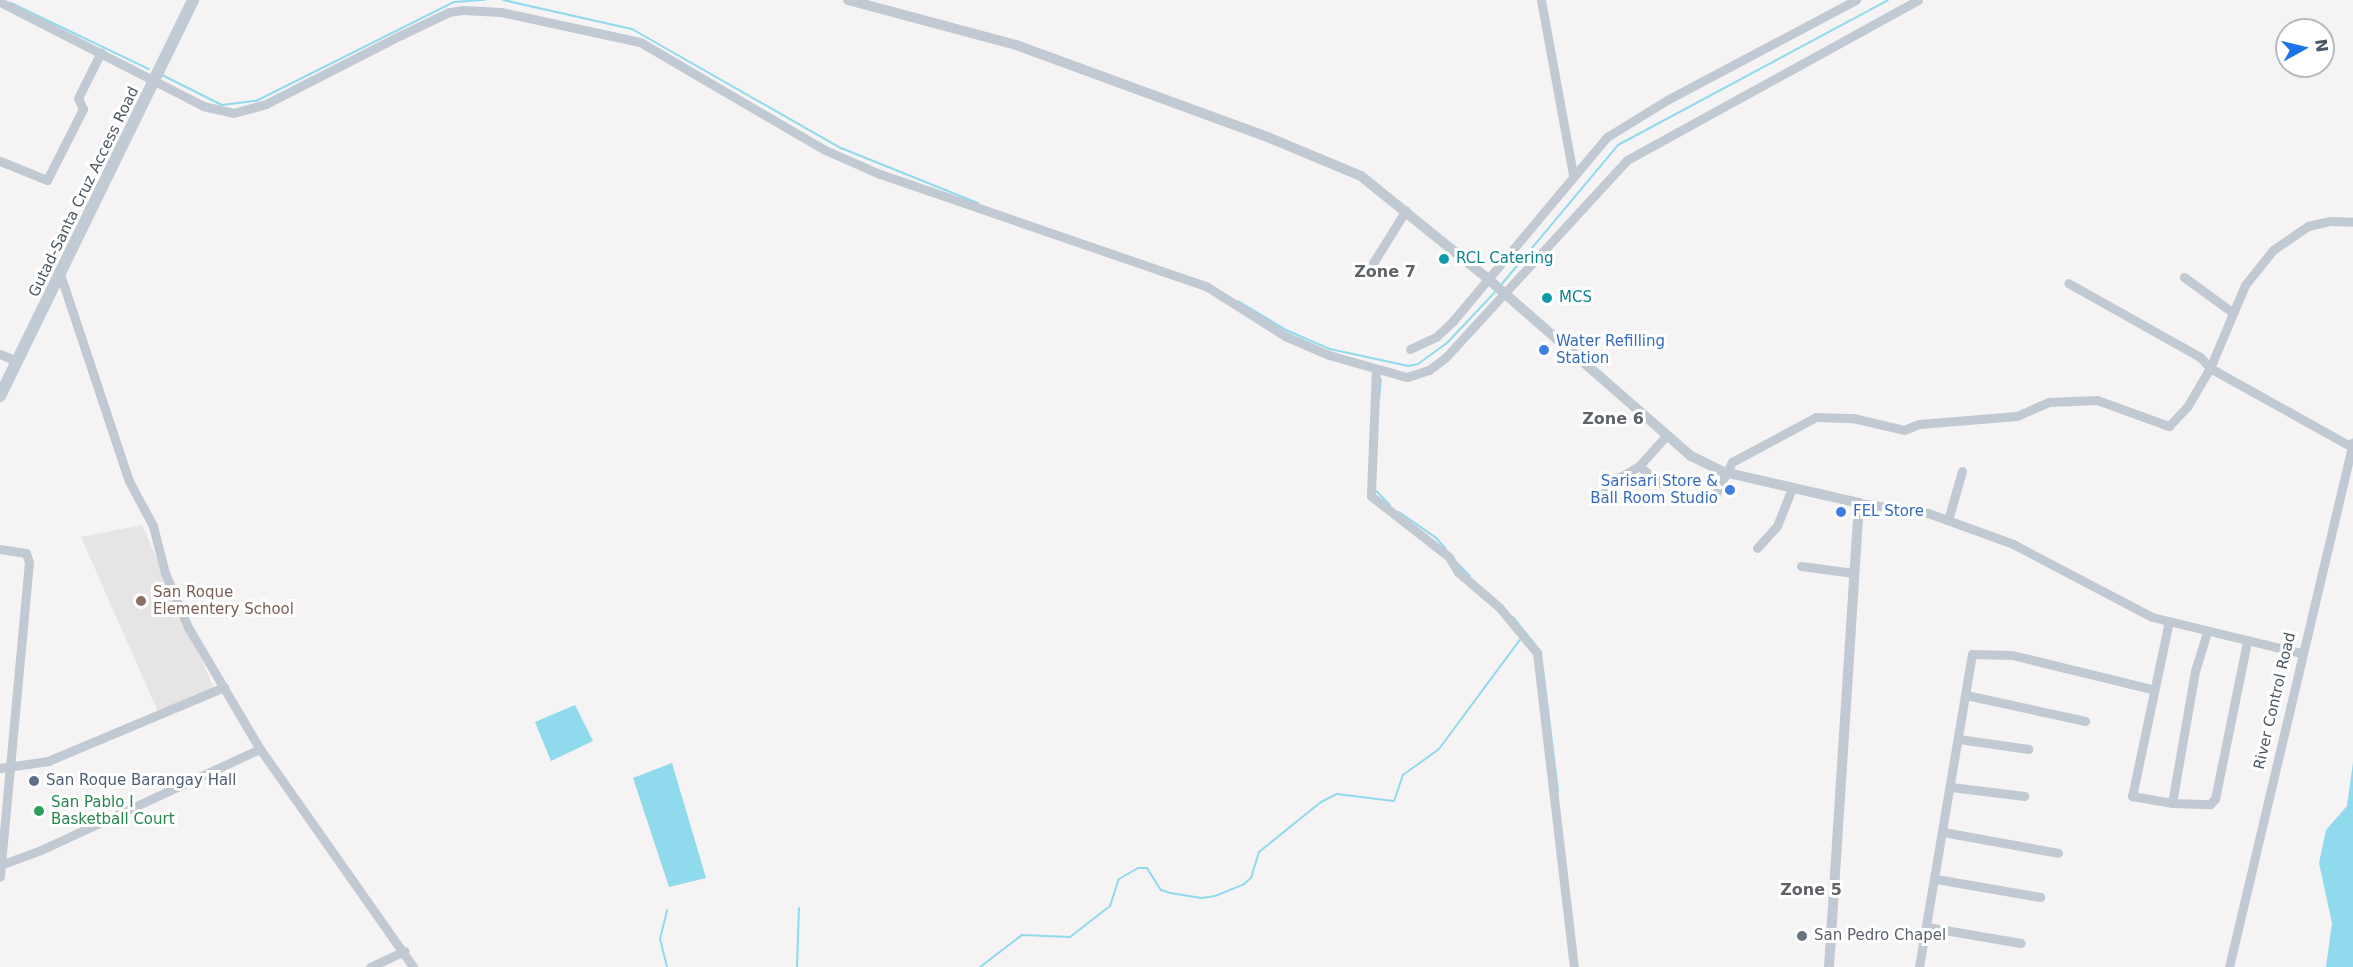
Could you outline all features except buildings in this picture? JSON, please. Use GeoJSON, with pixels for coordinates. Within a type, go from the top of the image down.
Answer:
{"type":"FeatureCollection","features":[{"type":"Feature","properties":{"kind":"main road","name":"Gutad-Santa Cruz Access Road"},"geometry":{"type":"LineString","coordinates":[[0,396],[61,277],[193,0]]}},
{"type":"Feature","properties":{"kind":"street"},"geometry":{"type":"LineString","coordinates":[[848,0],[1016,45],[1270,138],[1361,177],[1406,210],[1666,436],[1691,456],[1724,472],[1859,503],[1928,513],[2013,544],[2134,610],[2169,621],[2196,626],[2207,632],[2301,653]]}},
{"type":"Feature","properties":{"kind":"street"},"geometry":{"type":"LineString","coordinates":[[1541,0],[1573,175]]}},
{"type":"Feature","properties":{"kind":"street"},"geometry":{"type":"LineString","coordinates":[[1410,349],[1436,337],[1497,288],[1525,240],[1573,175],[1607,137],[1632,121],[1856,0]]}},
{"type":"Feature","properties":{"kind":"street"},"geometry":{"type":"LineString","coordinates":[[0,2],[155,78],[203,106],[233,113],[266,104],[448,12],[501,12],[640,42],[825,150],[880,174],[1206,286],[1285,336],[1329,355],[1407,377],[1429,370],[1497,288],[1606,179],[1640,150],[1918,0]]}},
{"type":"Feature","properties":{"kind":"street"},"geometry":{"type":"LineString","coordinates":[[0,161],[47,180],[83,108],[78,98],[101,52]]}},
{"type":"Feature","properties":{"kind":"street"},"geometry":{"type":"LineString","coordinates":[[1373,263],[1406,210]]}},
{"type":"Feature","properties":{"kind":"street"},"geometry":{"type":"LineString","coordinates":[[1712,501],[1724,472],[1744,452],[1816,417],[1853,418],[1904,430],[1919,424],[2017,416],[2049,402],[2097,400],[2169,426],[2187,407],[2210,368],[2228,334],[2232,312],[2245,285],[2274,250],[2308,226],[2330,221],[2353,222]]}},
{"type":"Feature","properties":{"kind":"street"},"geometry":{"type":"LineString","coordinates":[[61,277],[129,481],[153,526],[165,573],[188,627],[260,749],[404,951],[413,967]]}},
{"type":"Feature","properties":{"kind":"street"},"geometry":{"type":"LineString","coordinates":[[2184,277],[2232,312]]}},
{"type":"Feature","properties":{"kind":"street"},"geometry":{"type":"LineString","coordinates":[[2068,283],[2200,357],[2210,368],[2352,444]]}},
{"type":"Feature","properties":{"kind":"street"},"geometry":{"type":"LineString","coordinates":[[0,354],[17,361]]}},
{"type":"Feature","properties":{"kind":"street"},"geometry":{"type":"LineString","coordinates":[[1376,369],[1371,496],[1431,541],[1530,640],[1537,653],[1574,967]]}},
{"type":"Feature","properties":{"kind":"street"},"geometry":{"type":"LineString","coordinates":[[1603,494],[1615,480],[1639,466],[1666,436]]}},
{"type":"Feature","properties":{"kind":"street","name":"River Control Road"},"geometry":{"type":"LineString","coordinates":[[2229,967],[2352,444]]}},
{"type":"Feature","properties":{"kind":"street"},"geometry":{"type":"LineString","coordinates":[[1639,466],[1660,483]]}},
{"type":"Feature","properties":{"kind":"street"},"geometry":{"type":"LineString","coordinates":[[1948,520],[1962,471]]}},
{"type":"Feature","properties":{"kind":"street"},"geometry":{"type":"LineString","coordinates":[[1757,548],[1777,526],[1792,488]]}},
{"type":"Feature","properties":{"kind":"street"},"geometry":{"type":"LineString","coordinates":[[1828,967],[1859,503]]}},
{"type":"Feature","properties":{"kind":"street"},"geometry":{"type":"LineString","coordinates":[[0,549],[24,553],[29,559],[4,768],[0,877]]}},
{"type":"Feature","properties":{"kind":"street"},"geometry":{"type":"LineString","coordinates":[[1801,566],[1854,573]]}},
{"type":"Feature","properties":{"kind":"street"},"geometry":{"type":"LineString","coordinates":[[2169,621],[2152,688],[2132,796],[2172,803],[2210,804],[2215,799],[2247,642]]}},
{"type":"Feature","properties":{"kind":"street"},"geometry":{"type":"LineString","coordinates":[[2172,803],[2195,671],[2207,632]]}},
{"type":"Feature","properties":{"kind":"street"},"geometry":{"type":"LineString","coordinates":[[1920,967],[1972,654],[1982,652],[2103,674],[2152,688]]}},
{"type":"Feature","properties":{"kind":"street"},"geometry":{"type":"LineString","coordinates":[[4,768],[42,763],[224,687]]}},
{"type":"Feature","properties":{"kind":"street"},"geometry":{"type":"LineString","coordinates":[[1966,695],[2085,721]]}},
{"type":"Feature","properties":{"kind":"street"},"geometry":{"type":"LineString","coordinates":[[1959,739],[2028,749]]}},
{"type":"Feature","properties":{"kind":"street"},"geometry":{"type":"LineString","coordinates":[[1,865],[260,749]]}},
{"type":"Feature","properties":{"kind":"street"},"geometry":{"type":"LineString","coordinates":[[1951,787],[2024,796]]}},
{"type":"Feature","properties":{"kind":"street"},"geometry":{"type":"LineString","coordinates":[[1943,832],[2058,853]]}},
{"type":"Feature","properties":{"kind":"street"},"geometry":{"type":"LineString","coordinates":[[1936,879],[2040,897]]}},
{"type":"Feature","properties":{"kind":"street"},"geometry":{"type":"LineString","coordinates":[[1927,927],[2021,943]]}},
{"type":"Feature","properties":{"kind":"street"},"geometry":{"type":"LineString","coordinates":[[370,967],[404,951]]}},
{"type":"Feature","properties":{"kind":"shaded area","name":"San Roque Elementery School"},"geometry":{"type":"Polygon","coordinates":[[[142,525],[214,688],[159,714],[81,537],[142,525]]]}},
{"type":"Feature","properties":{"kind":"water"},"geometry":{"type":"Polygon","coordinates":[[[575,705],[593,741],[551,761],[535,722],[575,705]]]}},
{"type":"Feature","properties":{"kind":"water"},"geometry":{"type":"Polygon","coordinates":[[[2353,762],[2353,967],[2326,967],[2332,923],[2319,863],[2326,830],[2347,806],[2353,762]]]}},
{"type":"Feature","properties":{"kind":"water"},"geometry":{"type":"Polygon","coordinates":[[[672,763],[706,878],[669,887],[633,778],[672,763]]]}},
{"type":"Feature","properties":{"kind":"waterway"},"geometry":{"type":"LineString","coordinates":[[162,75],[222,105],[256,101],[454,2],[485,0]]}},
{"type":"Feature","properties":{"kind":"waterway"},"geometry":{"type":"LineString","coordinates":[[503,0],[632,29],[841,148],[978,203]]}},
{"type":"Feature","properties":{"kind":"waterway"},"geometry":{"type":"LineString","coordinates":[[1501,285],[1618,145],[1888,0]]}},
{"type":"Feature","properties":{"kind":"waterway"},"geometry":{"type":"LineString","coordinates":[[11,3],[149,69]]}},
{"type":"Feature","properties":{"kind":"waterway"},"geometry":{"type":"LineString","coordinates":[[1238,301],[1286,330],[1330,349],[1408,366],[1418,364],[1446,344],[1495,292]]}},
{"type":"Feature","properties":{"kind":"waterway"},"geometry":{"type":"LineString","coordinates":[[1379,400],[1381,379]]}},
{"type":"Feature","properties":{"kind":"waterway"},"geometry":{"type":"LineString","coordinates":[[1375,490],[1390,505]]}},
{"type":"Feature","properties":{"kind":"waterway"},"geometry":{"type":"LineString","coordinates":[[1399,512],[1435,537],[1446,549]]}},
{"type":"Feature","properties":{"kind":"waterway"},"geometry":{"type":"LineString","coordinates":[[1457,563],[1470,576]]}},
{"type":"Feature","properties":{"kind":"waterway"},"geometry":{"type":"LineString","coordinates":[[1513,617],[1541,652]]}},
{"type":"Feature","properties":{"kind":"waterway"},"geometry":{"type":"LineString","coordinates":[[980,967],[1022,935],[1070,937],[1110,906],[1119,879],[1138,868],[1147,868],[1161,890],[1202,898],[1215,896],[1244,884],[1251,878],[1259,852],[1321,802],[1337,794],[1394,801],[1403,775],[1439,749],[1521,638]]}},
{"type":"Feature","properties":{"kind":"waterway"},"geometry":{"type":"LineString","coordinates":[[1543,669],[1558,792]]}},
{"type":"Feature","properties":{"kind":"waterway"},"geometry":{"type":"LineString","coordinates":[[797,967],[799,908]]}},
{"type":"Feature","properties":{"kind":"waterway"},"geometry":{"type":"LineString","coordinates":[[667,910],[660,939],[667,967]]}},
{"type":"Feature","properties":{"kind":"place","name":"RCL Catering"},"geometry":{"type":"Point","coordinates":[1444,259]}},
{"type":"Feature","properties":{"kind":"place","name":"MCS"},"geometry":{"type":"Point","coordinates":[1547,298]}},
{"type":"Feature","properties":{"kind":"place","name":"Water Refilling Station"},"geometry":{"type":"Point","coordinates":[1544,350]}},
{"type":"Feature","properties":{"kind":"place","name":"Sarisari Store & Ball Room Studio"},"geometry":{"type":"Point","coordinates":[1730,490]}},
{"type":"Feature","properties":{"kind":"place","name":"FEL Store"},"geometry":{"type":"Point","coordinates":[1841,512]}},
{"type":"Feature","properties":{"kind":"place","name":"San Roque Elementery School"},"geometry":{"type":"Point","coordinates":[141,601]}},
{"type":"Feature","properties":{"kind":"place","name":"San Roque Barangay Hall"},"geometry":{"type":"Point","coordinates":[34,781]}},
{"type":"Feature","properties":{"kind":"place","name":"San Pablo I Basketball Court"},"geometry":{"type":"Point","coordinates":[39,811]}},
{"type":"Feature","properties":{"kind":"place","name":"San Pedro Chapel"},"geometry":{"type":"Point","coordinates":[1802,936]}},
{"type":"Feature","properties":{"kind":"district","name":"Zone 7"},"geometry":{"type":"Point","coordinates":[1385,272]}},
{"type":"Feature","properties":{"kind":"district","name":"Zone 6"},"geometry":{"type":"Point","coordinates":[1613,419]}},
{"type":"Feature","properties":{"kind":"district","name":"Zone 5"},"geometry":{"type":"Point","coordinates":[1811,890]}}]}
